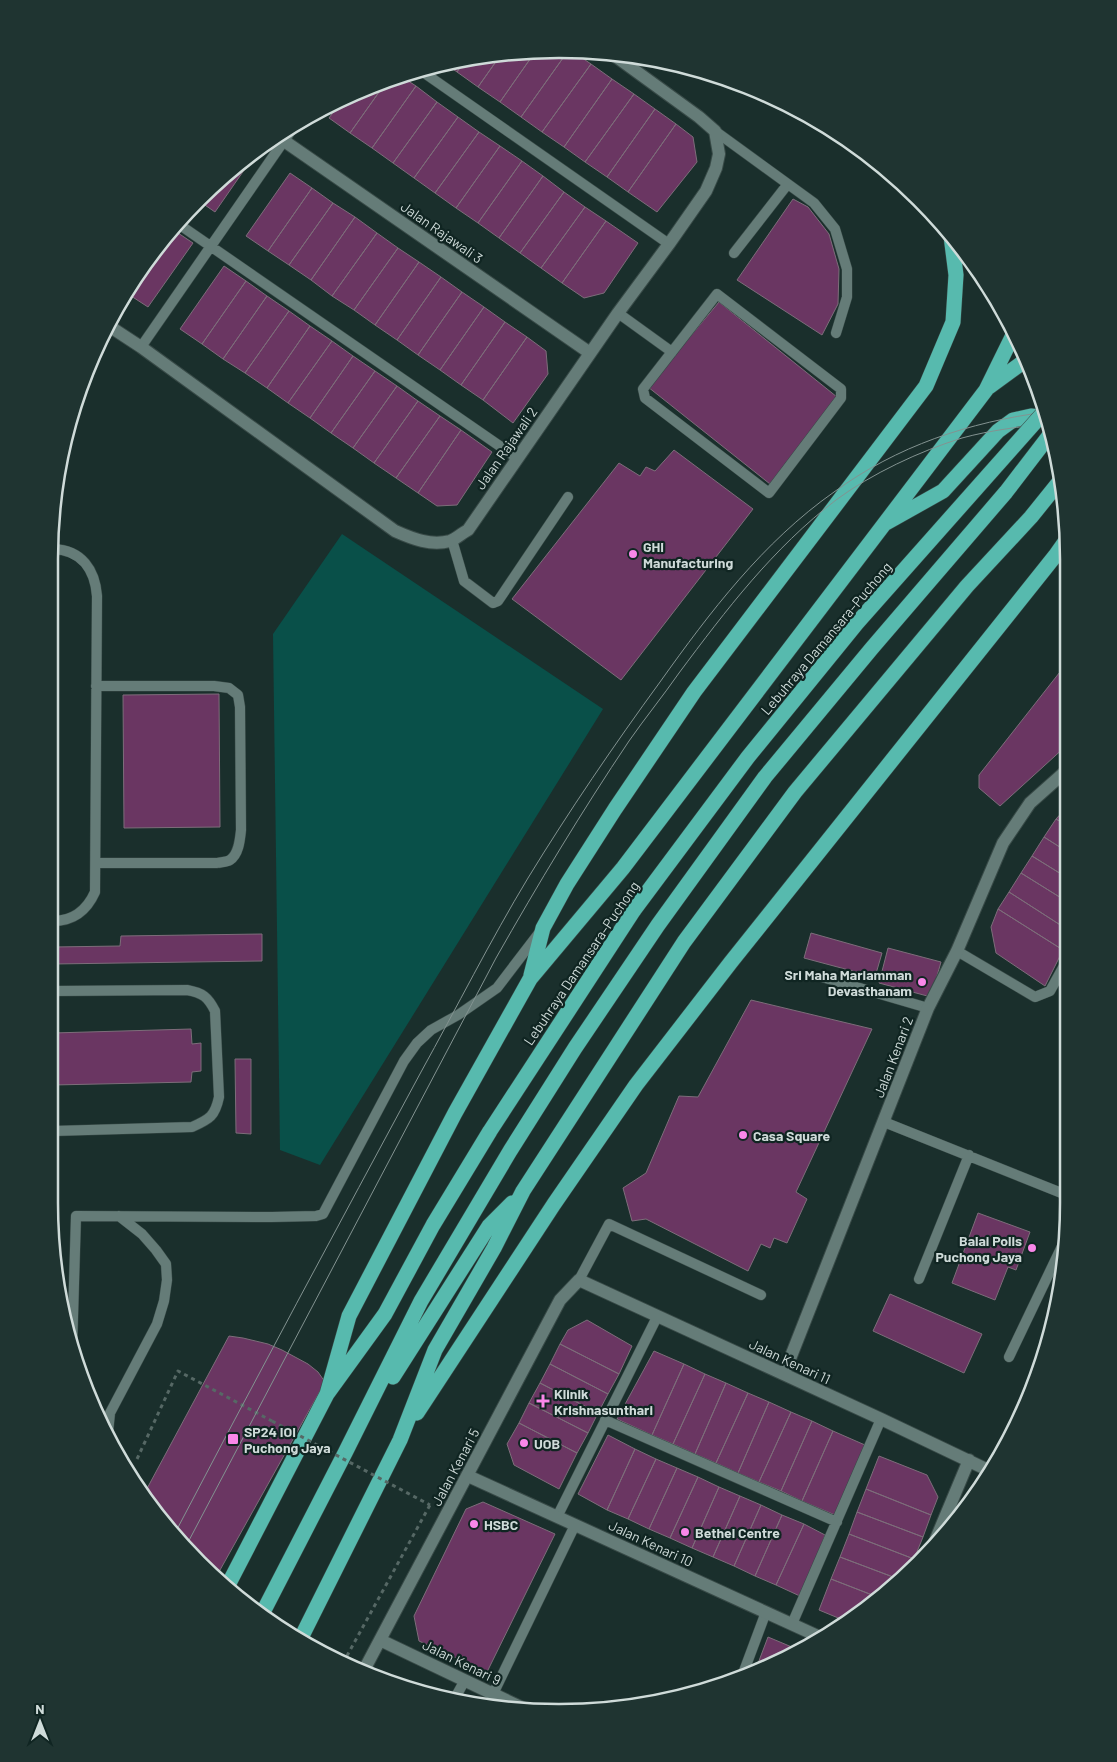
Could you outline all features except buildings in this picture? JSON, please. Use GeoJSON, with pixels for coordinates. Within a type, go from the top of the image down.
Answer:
{"type":"FeatureCollection","features":[{"type":"Feature","properties":{"kind":"highway"},"geometry":{"type":"LineString","coordinates":[[530,979],[543,928],[567,884],[614,809],[694,692],[926,386],[953,322],[956,275],[953,250]]}},
{"type":"Feature","properties":{"kind":"highway"},"geometry":{"type":"LineString","coordinates":[[327,1394],[349,1316],[455,1113],[530,979],[623,868],[986,390],[1009,340]]}},
{"type":"Feature","properties":{"kind":"highway"},"geometry":{"type":"LineString","coordinates":[[986,390],[1020,365]]}},
{"type":"Feature","properties":{"kind":"highway"},"geometry":{"type":"LineString","coordinates":[[881,526],[943,491],[998,431],[1013,420],[1031,416],[1039,417]]}},
{"type":"Feature","properties":{"kind":"highway","name":"Lebuhraya Damansara–Puchong"},"geometry":{"type":"LineString","coordinates":[[230,1582],[327,1394],[385,1314],[432,1225],[634,910],[748,758],[857,623],[1039,417]]}},
{"type":"Feature","properties":{"kind":"highway"},"geometry":{"type":"LineString","coordinates":[[264,1608],[431,1285],[510,1151],[658,924],[765,777],[872,648],[1006,492],[1045,441]]}},
{"type":"Feature","properties":{"kind":"highway"},"geometry":{"type":"LineString","coordinates":[[304,1634],[400,1440],[435,1350],[494,1248],[523,1191],[684,942],[795,792],[967,586],[1054,488]]}},
{"type":"Feature","properties":{"kind":"highway"},"geometry":{"type":"LineString","coordinates":[[400,1440],[548,1212],[636,1085],[743,946],[1060,554]]}},
{"type":"Feature","properties":{"kind":"highway"},"geometry":{"type":"LineString","coordinates":[[345,1453],[489,1226],[523,1191]]}},
{"type":"Feature","properties":{"kind":"street"},"geometry":{"type":"LineString","coordinates":[[623,62],[699,117],[715,131]]}},
{"type":"Feature","properties":{"kind":"street","name":"Jalan Rajawali 2"},"geometry":{"type":"LineString","coordinates":[[452,540],[468,530],[618,313],[670,244],[706,191],[716,168],[719,154],[715,131]]}},
{"type":"Feature","properties":{"kind":"street","name":"Jalan Rajawali 3"},"geometry":{"type":"LineString","coordinates":[[282,141],[590,353]]}},
{"type":"Feature","properties":{"kind":"street"},"geometry":{"type":"LineString","coordinates":[[113,329],[395,530],[415,540],[436,543],[452,540]]}},
{"type":"Feature","properties":{"kind":"street","name":"Jalan Kenari 2"},"geometry":{"type":"LineString","coordinates":[[784,1374],[928,1008],[957,951],[1003,843],[1030,803],[1060,776]]}},
{"type":"Feature","properties":{"kind":"street","name":"Jalan Kenari 11"},"geometry":{"type":"LineString","coordinates":[[579,1280],[984,1468]]}},
{"type":"Feature","properties":{"kind":"street","name":"Jalan Kenari 5"},"geometry":{"type":"LineString","coordinates":[[366,1665],[560,1300],[579,1280]]}},
{"type":"Feature","properties":{"kind":"street"},"geometry":{"type":"LineString","coordinates":[[941,1526],[969,1460]]}},
{"type":"Feature","properties":{"kind":"street","name":"Jalan Kenari 10"},"geometry":{"type":"LineString","coordinates":[[468,1476],[814,1634]]}},
{"type":"Feature","properties":{"kind":"street","name":"Jalan Kenari 9"},"geometry":{"type":"LineString","coordinates":[[380,1640],[509,1701]]}},
{"type":"Feature","properties":{"kind":"lane"},"geometry":{"type":"LineString","coordinates":[[428,75],[670,244]]}},
{"type":"Feature","properties":{"kind":"lane"},"geometry":{"type":"LineString","coordinates":[[715,131],[814,203],[834,229],[846,269],[847,297],[836,333]]}},
{"type":"Feature","properties":{"kind":"lane"},"geometry":{"type":"LineString","coordinates":[[141,347],[211,246],[276,145]]}},
{"type":"Feature","properties":{"kind":"lane"},"geometry":{"type":"LineString","coordinates":[[734,253],[787,185]]}},
{"type":"Feature","properties":{"kind":"lane"},"geometry":{"type":"LineString","coordinates":[[183,227],[517,458]]}},
{"type":"Feature","properties":{"kind":"lane"},"geometry":{"type":"LineString","coordinates":[[717,294],[840,389],[840,398],[769,493],[645,398],[643,389],[672,352],[717,294]]}},
{"type":"Feature","properties":{"kind":"lane"},"geometry":{"type":"LineString","coordinates":[[618,313],[672,352]]}},
{"type":"Feature","properties":{"kind":"lane"},"geometry":{"type":"LineString","coordinates":[[452,540],[464,581],[493,603],[498,601],[568,497]]}},
{"type":"Feature","properties":{"kind":"lane"},"geometry":{"type":"LineString","coordinates":[[58,550],[72,552],[81,559],[91,570],[96,582],[96,862],[95,892],[91,902],[81,913],[70,918],[58,920]]}},
{"type":"Feature","properties":{"kind":"lane"},"geometry":{"type":"LineString","coordinates":[[96,686],[214,686],[229,688],[238,695],[240,707],[241,830],[240,842],[235,852],[229,860],[217,863],[96,862]]}},
{"type":"Feature","properties":{"kind":"lane"},"geometry":{"type":"LineString","coordinates":[[73,1324],[76,1216],[272,1217],[316,1216],[323,1214],[404,1061],[417,1043],[431,1030],[497,988],[543,928]]}},
{"type":"Feature","properties":{"kind":"lane"},"geometry":{"type":"LineString","coordinates":[[957,951],[1034,997],[1050,991],[1060,973]]}},
{"type":"Feature","properties":{"kind":"lane"},"geometry":{"type":"LineString","coordinates":[[822,977],[928,1008]]}},
{"type":"Feature","properties":{"kind":"lane"},"geometry":{"type":"LineString","coordinates":[[58,991],[187,990],[197,992],[209,999],[215,1011],[219,1097],[216,1110],[208,1120],[192,1127],[58,1131]]}},
{"type":"Feature","properties":{"kind":"lane"},"geometry":{"type":"LineString","coordinates":[[884,1122],[1060,1192]]}},
{"type":"Feature","properties":{"kind":"lane"},"geometry":{"type":"LineString","coordinates":[[919,1278],[969,1155]]}},
{"type":"Feature","properties":{"kind":"lane"},"geometry":{"type":"LineString","coordinates":[[109,1425],[110,1413],[156,1324],[164,1301],[167,1280],[166,1264],[156,1250],[142,1234],[119,1216]]}},
{"type":"Feature","properties":{"kind":"lane"},"geometry":{"type":"LineString","coordinates":[[579,1280],[609,1224],[761,1295]]}},
{"type":"Feature","properties":{"kind":"lane"},"geometry":{"type":"LineString","coordinates":[[1009,1357],[1056,1259]]}},
{"type":"Feature","properties":{"kind":"lane"},"geometry":{"type":"LineString","coordinates":[[557,1517],[657,1317]]}},
{"type":"Feature","properties":{"kind":"lane"},"geometry":{"type":"LineString","coordinates":[[792,1624],[881,1419]]}},
{"type":"Feature","properties":{"kind":"lane"},"geometry":{"type":"LineString","coordinates":[[605,1420],[837,1522]]}},
{"type":"Feature","properties":{"kind":"lane"},"geometry":{"type":"LineString","coordinates":[[493,1694],[576,1525]]}},
{"type":"Feature","properties":{"kind":"lane"},"geometry":{"type":"LineString","coordinates":[[745,1668],[766,1612]]}},
{"type":"Feature","properties":{"kind":"lane"},"geometry":{"type":"LineString","coordinates":[[457,1694],[465,1680]]}},
{"type":"Feature","properties":{"kind":"path"},"geometry":{"type":"LineString","coordinates":[[137,1459],[178,1371],[430,1505],[346,1657]]}},
{"type":"Feature","properties":{"kind":"green space"},"geometry":{"type":"Polygon","coordinates":[[[342,534],[603,709],[320,1165],[280,1150],[273,634],[342,534]]]}},
{"type":"Feature","properties":{"kind":"tram line"},"geometry":{"type":"LineString","coordinates":[[177,1528],[328,1245],[514,902],[592,778],[718,604],[784,533],[808,512],[858,476],[908,449],[935,438],[989,422],[1038,413]]}},
{"type":"Feature","properties":{"kind":"tram line"},"geometry":{"type":"LineString","coordinates":[[189,1541],[512,930],[577,821],[629,741],[714,626],[751,581],[791,538],[850,490],[880,472],[913,456],[962,438],[1041,424]]}},
{"type":"Feature","properties":{"kind":"place","name":"GHI Manufacturing"},"geometry":{"type":"Point","coordinates":[633,554]}},
{"type":"Feature","properties":{"kind":"place","name":"Sri Maha Mariamman Devasthanam"},"geometry":{"type":"Point","coordinates":[922,982]}},
{"type":"Feature","properties":{"kind":"place","name":"Casa Square"},"geometry":{"type":"Point","coordinates":[743,1135]}},
{"type":"Feature","properties":{"kind":"place","name":"Balai Polis Puchong Jaya"},"geometry":{"type":"Point","coordinates":[1032,1248]}},
{"type":"Feature","properties":{"kind":"place","name":"Klinik Krishnasunthari"},"geometry":{"type":"Point","coordinates":[543,1401]}},
{"type":"Feature","properties":{"kind":"place","name":"SP24 IOI Puchong Jaya"},"geometry":{"type":"Point","coordinates":[233,1439]}},
{"type":"Feature","properties":{"kind":"place","name":"UOB"},"geometry":{"type":"Point","coordinates":[524,1443]}},
{"type":"Feature","properties":{"kind":"place","name":"HSBC"},"geometry":{"type":"Point","coordinates":[474,1524]}},
{"type":"Feature","properties":{"kind":"place","name":"Bethel Centre"},"geometry":{"type":"Point","coordinates":[685,1532]}}]}
